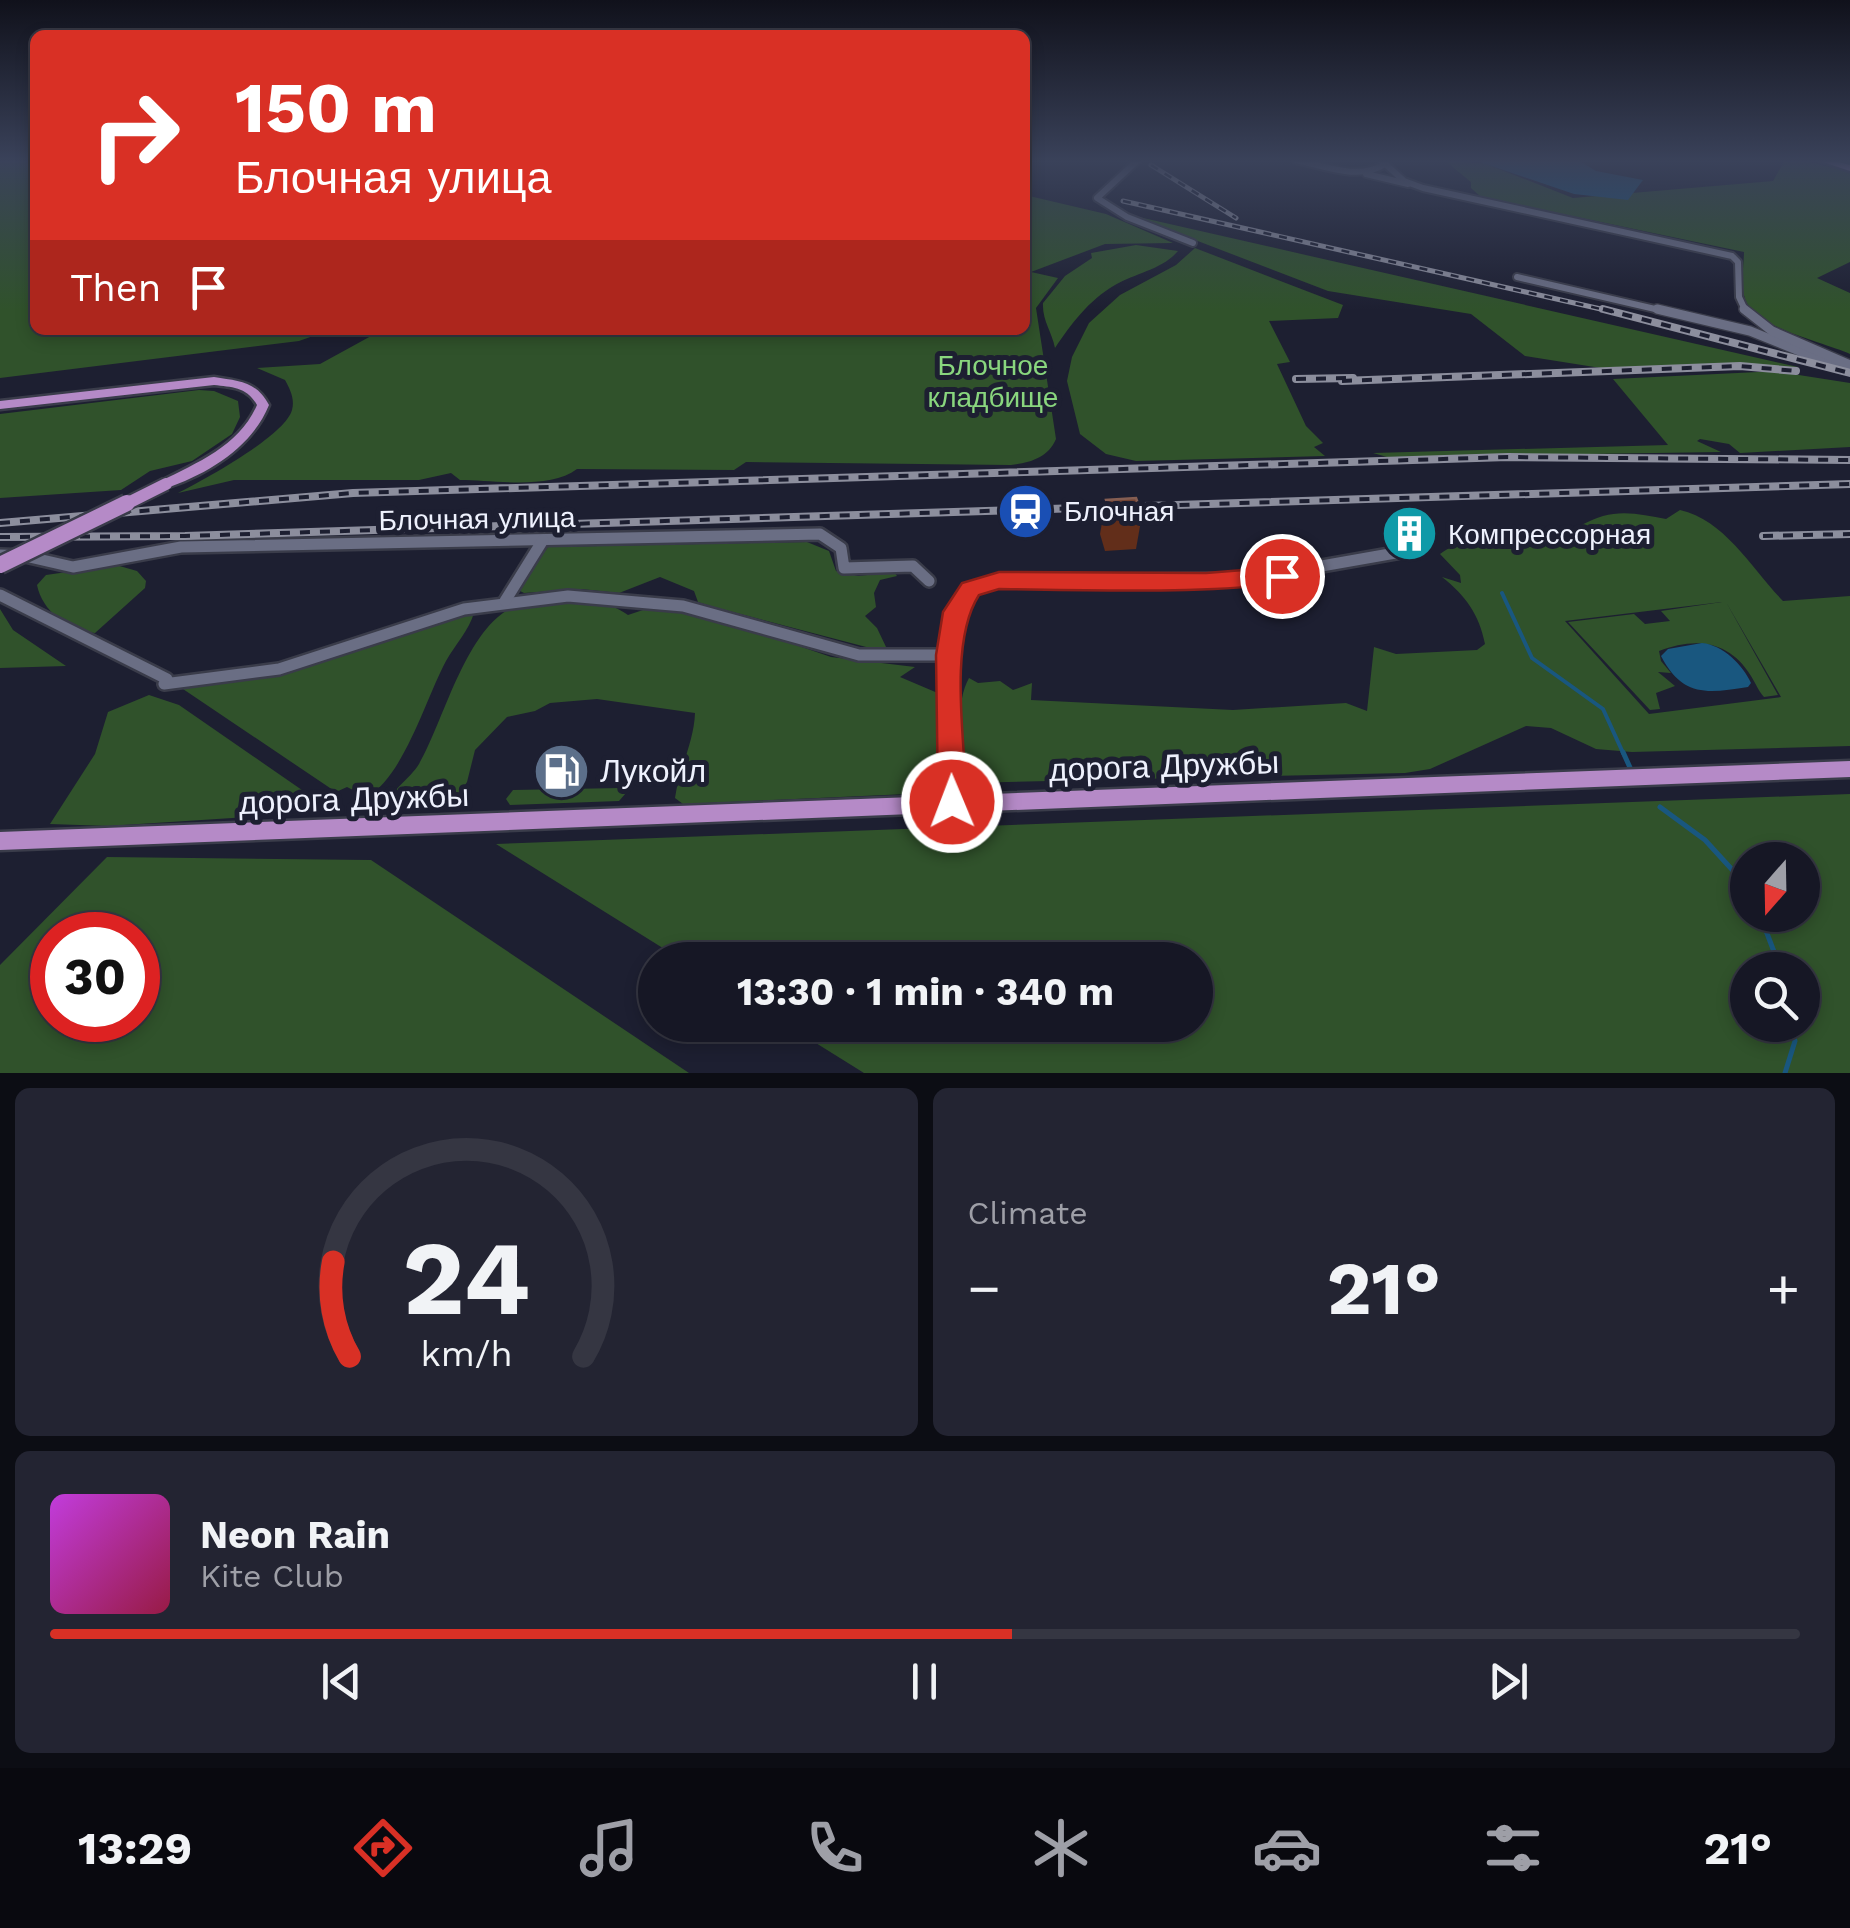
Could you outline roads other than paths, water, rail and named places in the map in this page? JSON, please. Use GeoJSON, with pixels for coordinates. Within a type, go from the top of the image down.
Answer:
{"type":"FeatureCollection","features":[{"type":"Feature","properties":{"kind":"main road"},"geometry":{"type":"LineString","coordinates":[[0,405],[200,382],[235,383],[257,394],[263,405],[260,418],[221,454],[0,565]]}},
{"type":"Feature","properties":{"kind":"main road","name":"дорога Дружбы"},"geometry":{"type":"LineString","coordinates":[[0,842],[1850,769]]}},
{"type":"Feature","properties":{"kind":"street"},"geometry":{"type":"LineString","coordinates":[[1116,210],[1193,244]]}},
{"type":"Feature","properties":{"kind":"street"},"geometry":{"type":"LineString","coordinates":[[1524,210],[1732,256],[1738,262],[1740,305],[1748,314],[1773,331],[1850,368]]}},
{"type":"Feature","properties":{"kind":"street"},"geometry":{"type":"LineString","coordinates":[[1517,277],[1750,331],[1850,368]]}},
{"type":"Feature","properties":{"kind":"street","name":"Блочная улица"},"geometry":{"type":"LineString","coordinates":[[0,556],[25,556],[73,567],[181,546],[820,534],[841,548],[844,568],[913,566],[929,581]]}},
{"type":"Feature","properties":{"kind":"street"},"geometry":{"type":"LineString","coordinates":[[505,601],[543,540]]}},
{"type":"Feature","properties":{"kind":"street"},"geometry":{"type":"LineString","coordinates":[[952,802],[949,655],[960,599],[978,585],[999,581],[1248,580],[1401,552]]}},
{"type":"Feature","properties":{"kind":"street"},"geometry":{"type":"LineString","coordinates":[[0,595],[135,666],[162,674],[167,679],[164,684],[279,669],[445,614],[505,601],[568,596],[661,602],[702,610],[842,652],[889,658],[949,655]]}},
{"type":"Feature","properties":{"kind":"water"},"geometry":{"type":"Polygon","coordinates":[[[1702,643],[1738,663],[1751,683],[1748,687],[1709,691],[1688,686],[1669,670],[1661,656],[1668,649],[1702,643]]]}},
{"type":"Feature","properties":{"kind":"waterway"},"geometry":{"type":"LineString","coordinates":[[1502,593],[1532,658],[1603,709],[1624,755]]}},
{"type":"Feature","properties":{"kind":"waterway"},"geometry":{"type":"LineString","coordinates":[[1623,752],[1632,772]]}},
{"type":"Feature","properties":{"kind":"waterway"},"geometry":{"type":"LineString","coordinates":[[1660,807],[1705,840],[1730,867]]}},
{"type":"Feature","properties":{"kind":"waterway"},"geometry":{"type":"LineString","coordinates":[[1766,932],[1774,952]]}},
{"type":"Feature","properties":{"kind":"waterway"},"geometry":{"type":"LineString","coordinates":[[1785,1073],[1795,1042]]}},
{"type":"Feature","properties":{"kind":"railway"},"geometry":{"type":"LineString","coordinates":[[1163,210],[1614,312]]}},
{"type":"Feature","properties":{"kind":"railway"},"geometry":{"type":"LineString","coordinates":[[1223,210],[1236,218]]}},
{"type":"Feature","properties":{"kind":"railway"},"geometry":{"type":"LineString","coordinates":[[1603,309],[1850,373]]}},
{"type":"Feature","properties":{"kind":"railway"},"geometry":{"type":"LineString","coordinates":[[1342,381],[1740,366],[1796,371]]}},
{"type":"Feature","properties":{"kind":"railway"},"geometry":{"type":"LineString","coordinates":[[1296,379],[1353,378]]}},
{"type":"Feature","properties":{"kind":"railway"},"geometry":{"type":"LineString","coordinates":[[0,523],[353,493],[1508,457],[1850,460]]}},
{"type":"Feature","properties":{"kind":"railway"},"geometry":{"type":"LineString","coordinates":[[0,537],[185,536],[1850,484]]}},
{"type":"Feature","properties":{"kind":"railway"},"geometry":{"type":"LineString","coordinates":[[1763,536],[1850,534]]}},
{"type":"Feature","properties":{"kind":"place","name":"Блочная"},"geometry":{"type":"Point","coordinates":[1025,511]}},
{"type":"Feature","properties":{"kind":"place","name":"Компрессорная"},"geometry":{"type":"Point","coordinates":[1409,534]}},
{"type":"Feature","properties":{"kind":"place","name":"Лукойл"},"geometry":{"type":"Point","coordinates":[561,771]}},
{"type":"Feature","properties":{"kind":"park label","name":"Блочное кладбище"},"geometry":{"type":"Point","coordinates":[993,381]}}]}
